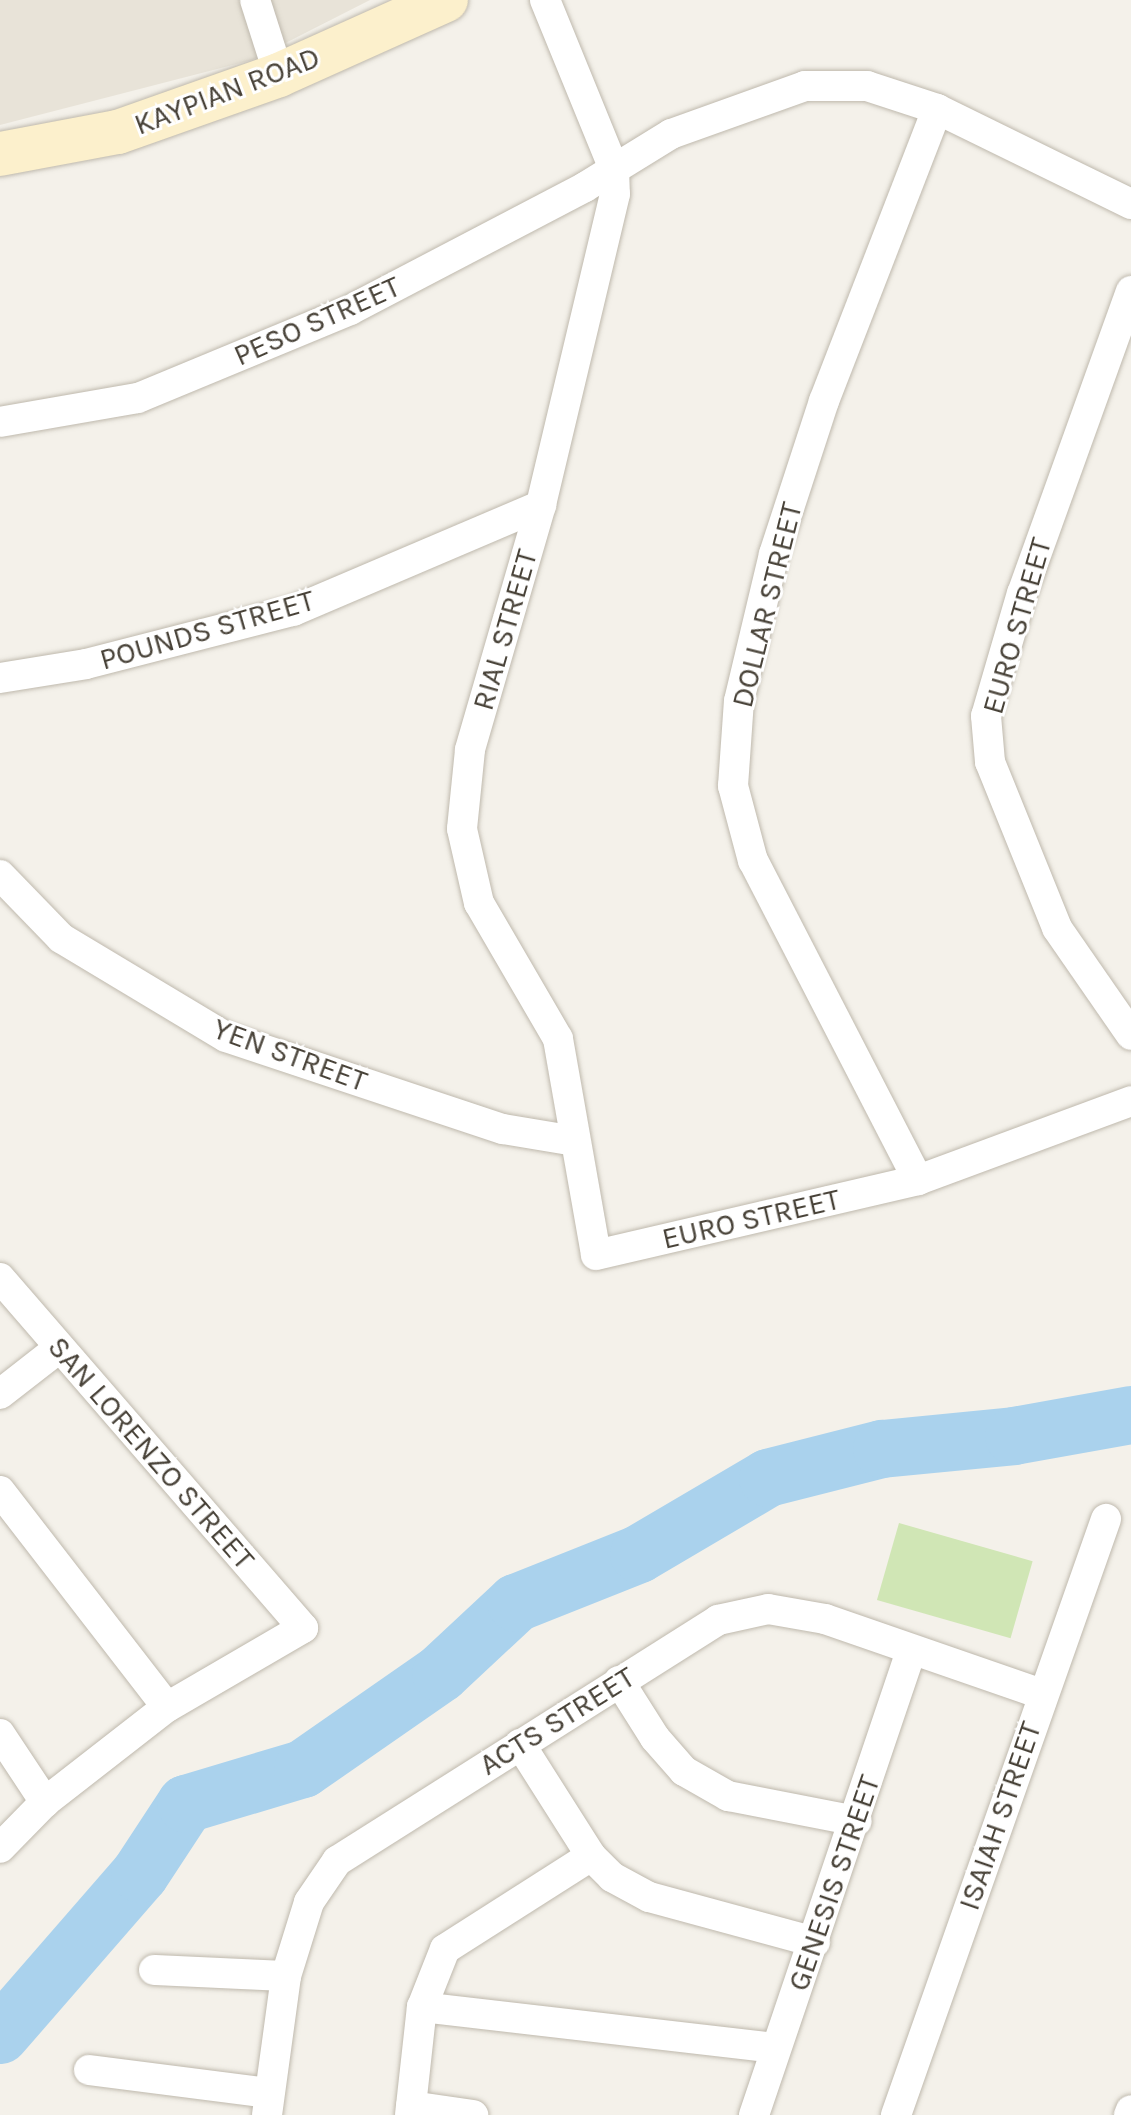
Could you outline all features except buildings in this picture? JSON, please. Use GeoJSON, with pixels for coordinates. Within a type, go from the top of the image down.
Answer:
{"type":"FeatureCollection","features":[{"type":"Feature","properties":{"kind":"main road","name":"KAYPIAN ROAD"},"geometry":{"type":"LineString","coordinates":[[0,154],[118,132],[279,75],[446,0]]}},
{"type":"Feature","properties":{"kind":"street"},"geometry":{"type":"LineString","coordinates":[[255,0],[279,75]]}},
{"type":"Feature","properties":{"kind":"street","name":"RIAL STREET"},"geometry":{"type":"LineString","coordinates":[[545,0],[614,169],[615,194],[541,505],[470,750],[462,829],[479,903],[558,1039],[596,1255]]}},
{"type":"Feature","properties":{"kind":"street"},"geometry":{"type":"LineString","coordinates":[[614,169],[671,134],[805,86],[867,86],[937,109],[1131,204]]}},
{"type":"Feature","properties":{"kind":"street","name":"DOLLAR STREET"},"geometry":{"type":"LineString","coordinates":[[918,1180],[753,861],[733,786],[739,701],[774,554],[824,401],[937,109]]}},
{"type":"Feature","properties":{"kind":"street","name":"PESO STREET"},"geometry":{"type":"LineString","coordinates":[[0,422],[152,392],[350,310],[614,169]]}},
{"type":"Feature","properties":{"kind":"street","name":"EURO STREET"},"geometry":{"type":"LineString","coordinates":[[1131,291],[1022,593],[986,716],[990,762],[1057,928],[1131,1035]]}},
{"type":"Feature","properties":{"kind":"street","name":"POUNDS STREET"},"geometry":{"type":"LineString","coordinates":[[0,678],[86,664],[293,611],[541,505]]}},
{"type":"Feature","properties":{"kind":"street","name":"YEN STREET"},"geometry":{"type":"LineString","coordinates":[[0,875],[61,938],[226,1037],[503,1129],[575,1141]]}},
{"type":"Feature","properties":{"kind":"street","name":"EURO STREET"},"geometry":{"type":"LineString","coordinates":[[596,1255],[918,1180],[1131,1101]]}},
{"type":"Feature","properties":{"kind":"street","name":"SAN LORENZO STREET"},"geometry":{"type":"LineString","coordinates":[[0,1278],[303,1628],[167,1707]]}},
{"type":"Feature","properties":{"kind":"street"},"geometry":{"type":"LineString","coordinates":[[0,1394],[59,1348]]}},
{"type":"Feature","properties":{"kind":"street"},"geometry":{"type":"LineString","coordinates":[[0,1491],[167,1707],[45,1802],[0,1848]]}},
{"type":"Feature","properties":{"kind":"street","name":"ISAIAH STREET"},"geometry":{"type":"LineString","coordinates":[[896,2115],[1106,1519]]}},
{"type":"Feature","properties":{"kind":"street","name":"ACTS STREET"},"geometry":{"type":"LineString","coordinates":[[268,2104],[286,1976],[309,1902],[337,1861],[718,1620],[768,1609],[825,1619],[1042,1694]]}},
{"type":"Feature","properties":{"kind":"street","name":"GENESIS STREET"},"geometry":{"type":"LineString","coordinates":[[754,2115],[857,1821],[911,1650]]}},
{"type":"Feature","properties":{"kind":"street"},"geometry":{"type":"LineString","coordinates":[[619,1681],[655,1738],[684,1771],[728,1796],[857,1821]]}},
{"type":"Feature","properties":{"kind":"street"},"geometry":{"type":"LineString","coordinates":[[0,1734],[45,1802]]}},
{"type":"Feature","properties":{"kind":"street"},"geometry":{"type":"LineString","coordinates":[[520,1744],[591,1856],[612,1877],[649,1897],[815,1942]]}},
{"type":"Feature","properties":{"kind":"street"},"geometry":{"type":"LineString","coordinates":[[473,2115],[410,2111],[422,2007],[445,1949],[591,1856]]}},
{"type":"Feature","properties":{"kind":"street"},"geometry":{"type":"LineString","coordinates":[[154,1970],[286,1976]]}},
{"type":"Feature","properties":{"kind":"street"},"geometry":{"type":"LineString","coordinates":[[422,2007],[775,2048]]}},
{"type":"Feature","properties":{"kind":"street"},"geometry":{"type":"LineString","coordinates":[[89,2070],[268,2104]]}},
{"type":"Feature","properties":{"kind":"shaded area"},"geometry":{"type":"Polygon","coordinates":[[[0,0],[370,0],[252,60],[0,125],[0,0]]]}},
{"type":"Feature","properties":{"kind":"green space"},"geometry":{"type":"Polygon","coordinates":[[[899,1523],[1033,1561],[1011,1638],[877,1600],[899,1523]]]}},
{"type":"Feature","properties":{"kind":"waterway"},"geometry":{"type":"LineString","coordinates":[[0,2035],[140,1874],[186,1804],[303,1769],[441,1673],[516,1603],[639,1554],[768,1478],[882,1449],[1014,1436],[1131,1415]]}}]}
